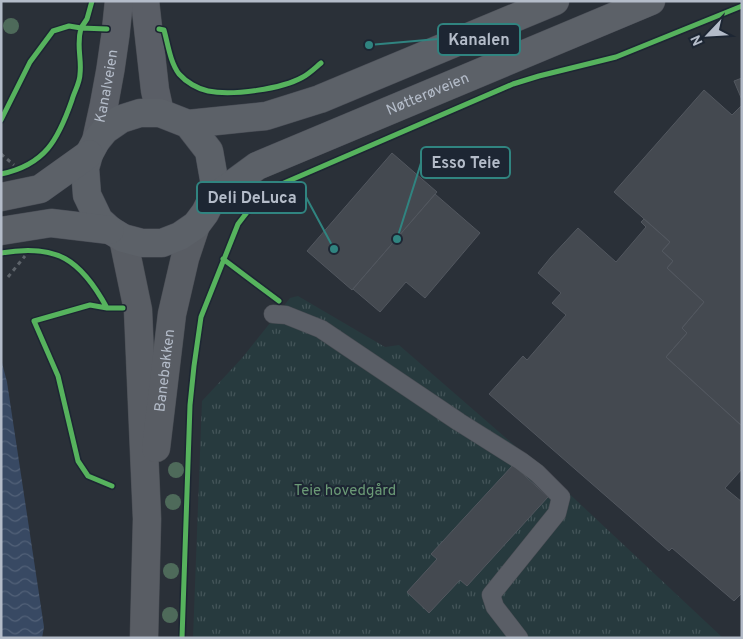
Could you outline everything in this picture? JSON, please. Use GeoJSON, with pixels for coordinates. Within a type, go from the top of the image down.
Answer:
{"type":"FeatureCollection","features":[{"type":"Feature","properties":{"kind":"main road"},"geometry":{"type":"LineString","coordinates":[[12,183],[40,189],[92,147],[105,130],[121,119],[140,113],[160,113],[188,124],[266,116],[320,100],[555,1]]}},
{"type":"Feature","properties":{"kind":"main road","name":"Nøtterøveien"},"geometry":{"type":"LineString","coordinates":[[212,199],[256,166],[651,1]]}},
{"type":"Feature","properties":{"kind":"main road"},"geometry":{"type":"LineString","coordinates":[[16,236],[51,223],[117,234],[142,243],[162,243],[180,236],[196,225],[206,213],[215,185],[210,151],[188,124]]}},
{"type":"Feature","properties":{"kind":"main road"},"geometry":{"type":"LineString","coordinates":[[92,147],[85,168],[87,195],[99,220],[117,234]]}},
{"type":"Feature","properties":{"kind":"main road","name":"Banebakken"},"geometry":{"type":"LineString","coordinates":[[146,519],[167,366],[172,314],[185,258],[196,225]]}},
{"type":"Feature","properties":{"kind":"main road","name":"Banebakken"},"geometry":{"type":"LineString","coordinates":[[117,234],[138,310],[146,519],[144,638]]}},
{"type":"Feature","properties":{"kind":"street","name":"Kanalveien"},"geometry":{"type":"LineString","coordinates":[[92,147],[104,103],[119,1]]}},
{"type":"Feature","properties":{"kind":"street"},"geometry":{"type":"LineString","coordinates":[[145,1],[155,90],[160,113]]}},
{"type":"Feature","properties":{"kind":"lane"},"geometry":{"type":"LineString","coordinates":[[273,314],[286,315],[322,328],[522,461],[561,497],[557,513],[490,595],[495,607],[519,638]]}},
{"type":"Feature","properties":{"kind":"path"},"geometry":{"type":"LineString","coordinates":[[1,154],[12,183]]}},
{"type":"Feature","properties":{"kind":"path"},"geometry":{"type":"LineString","coordinates":[[1,284],[23,260],[16,236]]}},
{"type":"Feature","properties":{"kind":"green space","name":"Teie hovedgård"},"geometry":{"type":"Polygon","coordinates":[[[298,296],[385,347],[399,345],[561,486],[723,638],[193,638],[202,401],[242,358],[290,298],[298,296]]]}},
{"type":"Feature","properties":{"kind":"water"},"geometry":{"type":"Polygon","coordinates":[[[1,359],[7,382],[44,627],[42,638],[1,638],[1,359]]]}},
{"type":"Feature","properties":{"kind":"building"},"geometry":{"type":"Polygon","coordinates":[[[742,78],[742,100],[734,81],[742,78]]]}},
{"type":"Feature","properties":{"kind":"building"},"geometry":{"type":"Polygon","coordinates":[[[704,90],[732,115],[742,106],[742,426],[666,357],[687,333],[682,328],[704,302],[667,268],[673,261],[662,251],[670,242],[614,192],[704,90]]]}},
{"type":"Feature","properties":{"kind":"building"},"geometry":{"type":"Polygon","coordinates":[[[392,153],[437,192],[352,290],[307,251],[392,153]]]}},
{"type":"Feature","properties":{"kind":"building"},"geometry":{"type":"Polygon","coordinates":[[[435,194],[480,233],[425,298],[406,282],[380,312],[353,289],[435,194]]]}},
{"type":"Feature","properties":{"kind":"building"},"geometry":{"type":"Polygon","coordinates":[[[644,219],[670,242],[662,251],[673,261],[667,268],[704,302],[682,328],[687,333],[666,357],[742,426],[742,469],[725,488],[742,502],[742,593],[734,601],[672,548],[669,551],[489,394],[523,356],[527,360],[566,315],[552,303],[561,293],[538,273],[551,257],[578,228],[616,262],[646,227],[641,222],[644,219]]]}},
{"type":"Feature","properties":{"kind":"building"},"geometry":{"type":"Polygon","coordinates":[[[513,465],[548,497],[467,586],[460,580],[429,613],[407,592],[437,559],[431,554],[513,465]]]}},
{"type":"Feature","properties":{"kind":"cycle path"},"geometry":{"type":"LineString","coordinates":[[1,120],[30,62],[53,31],[69,26],[81,28],[87,19],[92,1]]}},
{"type":"Feature","properties":{"kind":"cycle path"},"geometry":{"type":"LineString","coordinates":[[182,638],[190,405],[201,317],[238,224],[248,211],[277,186],[513,84],[616,57],[742,6]]}},
{"type":"Feature","properties":{"kind":"cycle path"},"geometry":{"type":"LineString","coordinates":[[1,174],[29,164],[48,149],[67,114],[79,81],[79,41],[81,28],[107,29]]}},
{"type":"Feature","properties":{"kind":"cycle path"},"geometry":{"type":"LineString","coordinates":[[159,29],[164,30],[171,58],[179,74],[192,85],[208,91],[243,92],[283,85],[305,76],[321,63]]}},
{"type":"Feature","properties":{"kind":"cycle path"},"geometry":{"type":"LineString","coordinates":[[1,253],[21,251],[52,253],[77,267],[97,291],[107,308],[123,308]]}},
{"type":"Feature","properties":{"kind":"cycle path"},"geometry":{"type":"LineString","coordinates":[[223,259],[279,301]]}},
{"type":"Feature","properties":{"kind":"cycle path"},"geometry":{"type":"LineString","coordinates":[[107,308],[90,305],[34,321],[58,376],[78,461],[88,476],[112,486]]}},
{"type":"Feature","properties":{"kind":"place","name":"Kanalen"},"geometry":{"type":"Point","coordinates":[369,45]}},
{"type":"Feature","properties":{"kind":"place","name":"Esso Teie"},"geometry":{"type":"Point","coordinates":[397,239]}},
{"type":"Feature","properties":{"kind":"place","name":"Deli DeLuca"},"geometry":{"type":"Point","coordinates":[334,249]}}]}
